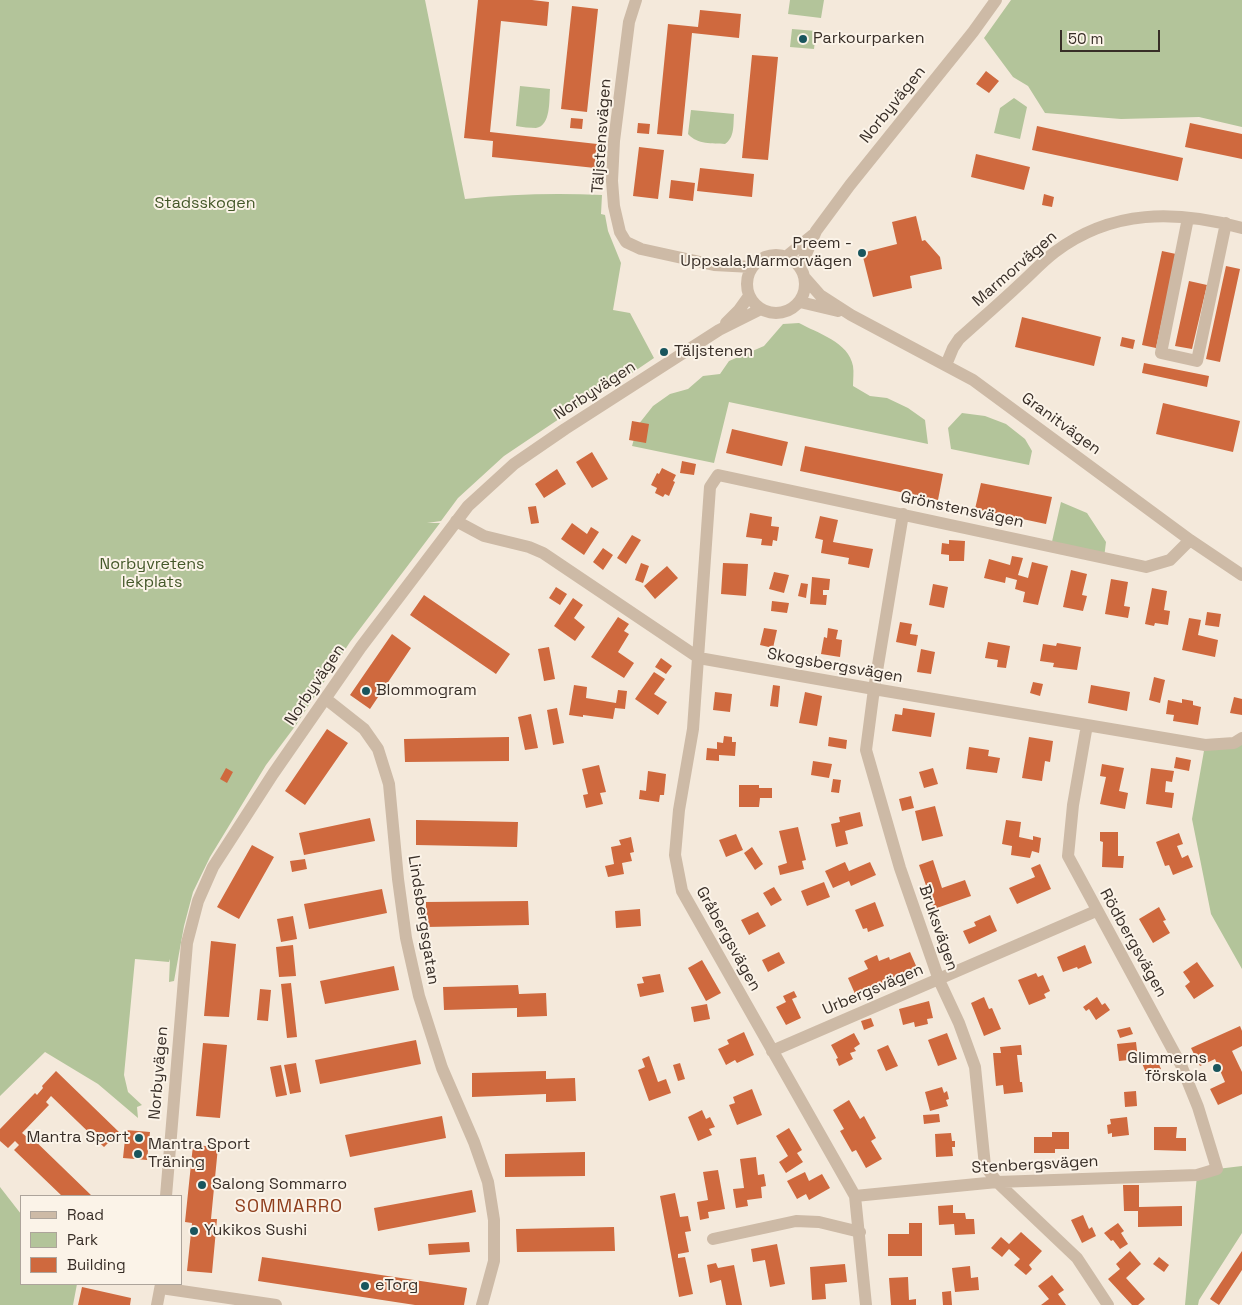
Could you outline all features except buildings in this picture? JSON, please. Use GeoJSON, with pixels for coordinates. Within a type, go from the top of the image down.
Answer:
{"type":"FeatureCollection","features":[{"type":"Feature","properties":{"kind":"street","name":"Täljstensvägen"},"geometry":{"type":"LineString","coordinates":[[636,0],[629,22],[614,142],[612,181],[617,222],[626,242],[633,246],[714,265],[752,268]]}},
{"type":"Feature","properties":{"kind":"street","name":"Norbyvägen"},"geometry":{"type":"LineString","coordinates":[[786,256],[816,231],[850,185],[973,32],[996,0]]}},
{"type":"Feature","properties":{"kind":"street","name":"Marmorvägen"},"geometry":{"type":"LineString","coordinates":[[946,365],[959,339],[1054,252],[1075,238],[1100,226],[1148,216],[1188,218],[1226,223],[1242,228]]}},
{"type":"Feature","properties":{"kind":"street"},"geometry":{"type":"LineString","coordinates":[[1188,218],[1161,353],[1197,361],[1226,223]]}},
{"type":"Feature","properties":{"kind":"street","name":"Norbyvägen"},"geometry":{"type":"LineString","coordinates":[[802,273],[816,231]]}},
{"type":"Feature","properties":{"kind":"street"},"geometry":{"type":"LineString","coordinates":[[786,256],[794,260],[802,273],[804,291],[800,302],[792,308],[784,312],[774,313],[754,304],[749,296],[747,286],[748,273],[755,263],[764,257],[786,256]]}},
{"type":"Feature","properties":{"kind":"street","name":"Täljstensvägen"},"geometry":{"type":"LineString","coordinates":[[714,265],[747,280]]}},
{"type":"Feature","properties":{"kind":"street","name":"Granitvägen"},"geometry":{"type":"LineString","coordinates":[[802,273],[820,295],[851,315],[973,380],[1190,540],[1242,575]]}},
{"type":"Feature","properties":{"kind":"street","name":"Norbyvägen"},"geometry":{"type":"LineString","coordinates":[[719,330],[739,310],[749,296]]}},
{"type":"Feature","properties":{"kind":"street","name":"Granitvägen"},"geometry":{"type":"LineString","coordinates":[[800,302],[851,315]]}},
{"type":"Feature","properties":{"kind":"street","name":"Norbyvägen"},"geometry":{"type":"LineString","coordinates":[[166,1195],[187,942],[198,901],[213,867],[273,774],[360,647],[468,506],[514,464],[565,428],[719,330],[761,308]]}},
{"type":"Feature","properties":{"kind":"street","name":"Grönstensvägen"},"geometry":{"type":"LineString","coordinates":[[718,475],[1146,567],[1170,560],[1190,540]]}},
{"type":"Feature","properties":{"kind":"street","name":"Gråbergsvägen"},"geometry":{"type":"LineString","coordinates":[[718,475],[710,488],[693,729],[679,810],[675,855],[682,891],[855,1196],[866,1305]]}},
{"type":"Feature","properties":{"kind":"street","name":"Bruksvägen"},"geometry":{"type":"LineString","coordinates":[[903,514],[874,689],[866,750],[900,868],[939,980],[959,1023],[975,1067],[985,1166],[996,1182],[1077,1258],[1108,1305]]}},
{"type":"Feature","properties":{"kind":"street","name":"Skogsbergsvägen"},"geometry":{"type":"LineString","coordinates":[[456,521],[484,536],[516,543],[543,553],[699,658],[1205,745],[1234,743],[1242,738]]}},
{"type":"Feature","properties":{"kind":"street","name":"Lindsbergsgatan"},"geometry":{"type":"LineString","coordinates":[[326,699],[364,729],[378,749],[389,784],[406,938],[419,996],[442,1068],[474,1142],[488,1182],[494,1220],[494,1261],[482,1305]]}},
{"type":"Feature","properties":{"kind":"street","name":"Rödbergsvägen"},"geometry":{"type":"LineString","coordinates":[[1087,725],[1073,805],[1068,856],[1096,911],[1181,1065],[1198,1107],[1216,1169]]}},
{"type":"Feature","properties":{"kind":"street","name":"Urbergsvägen"},"geometry":{"type":"LineString","coordinates":[[772,1051],[1096,911]]}},
{"type":"Feature","properties":{"kind":"street","name":"Stenbergsvägen"},"geometry":{"type":"LineString","coordinates":[[855,1196],[996,1182],[1197,1175],[1216,1169]]}},
{"type":"Feature","properties":{"kind":"street"},"geometry":{"type":"LineString","coordinates":[[713,1239],[796,1221],[819,1222],[860,1232]]}},
{"type":"Feature","properties":{"kind":"street"},"geometry":{"type":"LineString","coordinates":[[157,1305],[161,1286],[276,1305]]}},
{"type":"Feature","properties":{"kind":"green space","name":"Stadsskogen"},"geometry":{"type":"Polygon","coordinates":[[[0,0],[425,0],[465,199],[534,194],[602,195],[601,214],[605,215],[608,231],[621,263],[613,310],[630,313],[654,358],[504,456],[458,498],[441,521],[427,523],[440,523],[350,642],[296,725],[266,765],[210,857],[193,892],[184,926],[174,981],[169,982],[170,959],[169,962],[135,959],[124,1075],[128,1092],[142,1105],[137,1107],[138,1118],[98,1084],[45,1052],[0,1096],[0,0]]]}},
{"type":"Feature","properties":{"kind":"green space"},"geometry":{"type":"Polygon","coordinates":[[[790,0],[824,0],[821,18],[788,14],[790,0]]]}},
{"type":"Feature","properties":{"kind":"green space"},"geometry":{"type":"Polygon","coordinates":[[[1011,0],[1242,0],[1242,127],[1199,117],[1121,119],[1045,113],[1028,86],[1013,77],[984,38],[1011,0]]]}},
{"type":"Feature","properties":{"kind":"green space","name":"Parkourparken"},"geometry":{"type":"Polygon","coordinates":[[[792,29],[816,31],[814,49],[790,47],[792,29]]]}},
{"type":"Feature","properties":{"kind":"green space"},"geometry":{"type":"Polygon","coordinates":[[[520,86],[550,89],[547,118],[541,126],[536,128],[516,126],[520,86]]]}},
{"type":"Feature","properties":{"kind":"green space"},"geometry":{"type":"Polygon","coordinates":[[[1014,98],[1027,107],[1020,139],[994,133],[1000,108],[1014,98]]]}},
{"type":"Feature","properties":{"kind":"green space"},"geometry":{"type":"Polygon","coordinates":[[[691,110],[734,114],[733,130],[728,141],[725,144],[710,143],[692,138],[688,134],[691,110]]]}},
{"type":"Feature","properties":{"kind":"green space"},"geometry":{"type":"Polygon","coordinates":[[[799,323],[831,339],[845,351],[853,366],[853,386],[870,396],[887,398],[908,408],[925,420],[928,444],[729,402],[714,463],[632,446],[638,425],[653,406],[670,394],[688,389],[703,376],[720,374],[729,361],[764,346],[783,324],[799,323]]]}},
{"type":"Feature","properties":{"kind":"green space"},"geometry":{"type":"Polygon","coordinates":[[[962,413],[985,416],[1006,424],[1025,439],[1032,451],[1029,465],[951,449],[948,428],[962,413]]]}},
{"type":"Feature","properties":{"kind":"green space"},"geometry":{"type":"Polygon","coordinates":[[[1061,502],[1087,513],[1106,542],[1104,558],[1051,546],[1061,502]]]}},
{"type":"Feature","properties":{"kind":"green space"},"geometry":{"type":"Polygon","coordinates":[[[1242,738],[1242,969],[1211,914],[1192,819],[1205,745],[1242,738]]]}},
{"type":"Feature","properties":{"kind":"green space"},"geometry":{"type":"Polygon","coordinates":[[[1242,1166],[1242,1233],[1199,1300],[1198,1305],[1185,1305],[1197,1175],[1217,1169],[1242,1166]]]}},
{"type":"Feature","properties":{"kind":"green space"},"geometry":{"type":"Polygon","coordinates":[[[0,1187],[20,1213],[20,1285],[77,1285],[73,1305],[0,1305],[0,1187]]]}},
{"type":"Feature","properties":{"kind":"place","name":"Parkourparken"},"geometry":{"type":"Point","coordinates":[803,39]}},
{"type":"Feature","properties":{"kind":"place","name":"Preem - Uppsala,Marmorvägen"},"geometry":{"type":"Point","coordinates":[862,253]}},
{"type":"Feature","properties":{"kind":"place","name":"Täljstenen"},"geometry":{"type":"Point","coordinates":[664,352]}},
{"type":"Feature","properties":{"kind":"place","name":"Blommogram"},"geometry":{"type":"Point","coordinates":[366,691]}},
{"type":"Feature","properties":{"kind":"place","name":"Glimmerns förskola"},"geometry":{"type":"Point","coordinates":[1217,1068]}},
{"type":"Feature","properties":{"kind":"place","name":"Mantra Sport"},"geometry":{"type":"Point","coordinates":[139,1138]}},
{"type":"Feature","properties":{"kind":"place","name":"Mantra Sport Träning"},"geometry":{"type":"Point","coordinates":[138,1154]}},
{"type":"Feature","properties":{"kind":"place","name":"Salong Sommarro"},"geometry":{"type":"Point","coordinates":[202,1185]}},
{"type":"Feature","properties":{"kind":"place","name":"Yukikos Sushi"},"geometry":{"type":"Point","coordinates":[194,1231]}},
{"type":"Feature","properties":{"kind":"place","name":"eTorg"},"geometry":{"type":"Point","coordinates":[365,1286]}},
{"type":"Feature","properties":{"kind":"district","name":"SOMMARRO"},"geometry":{"type":"Point","coordinates":[289,1207]}},
{"type":"Feature","properties":{"kind":"park label","name":"Norbyvretens lekplats"},"geometry":{"type":"Point","coordinates":[152,574]}}]}
